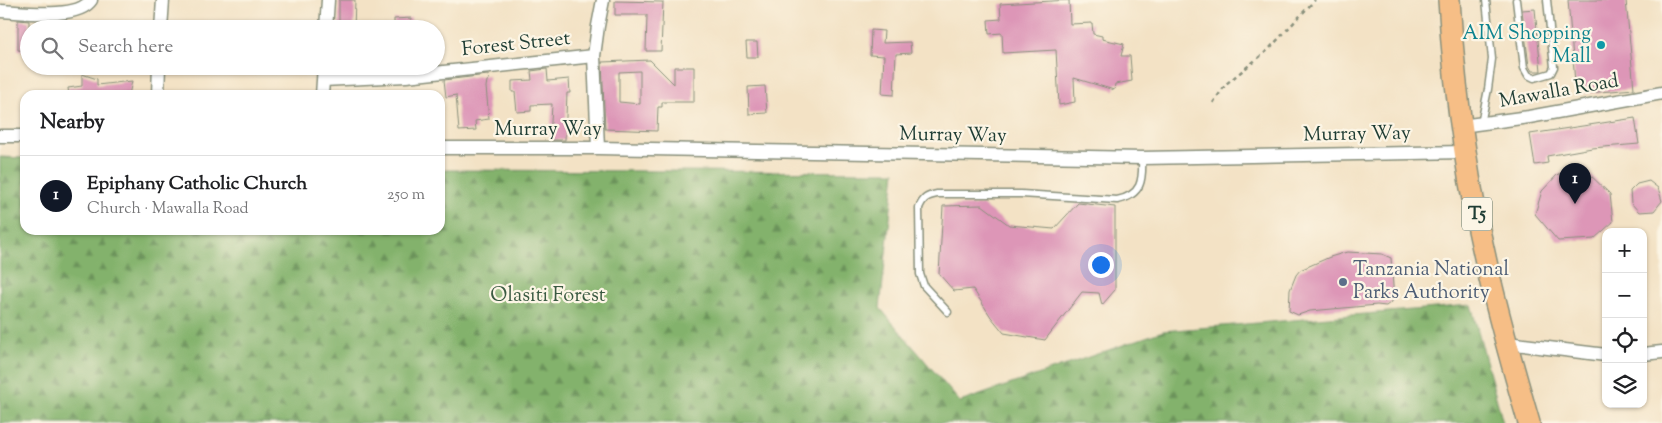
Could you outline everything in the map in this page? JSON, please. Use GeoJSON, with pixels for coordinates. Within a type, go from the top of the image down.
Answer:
{"type":"FeatureCollection","features":[{"type":"Feature","properties":{"kind":"highway","name":"T5"},"geometry":{"type":"LineString","coordinates":[[1449,0],[1471,125],[1465,152],[1481,236],[1529,423]]}},
{"type":"Feature","properties":{"kind":"street"},"geometry":{"type":"LineString","coordinates":[[0,11],[35,13],[74,11],[84,7],[91,0]]}},
{"type":"Feature","properties":{"kind":"street"},"geometry":{"type":"LineString","coordinates":[[161,20],[162,0]]}},
{"type":"Feature","properties":{"kind":"street"},"geometry":{"type":"LineString","coordinates":[[327,20],[328,0]]}},
{"type":"Feature","properties":{"kind":"street"},"geometry":{"type":"LineString","coordinates":[[598,148],[594,56],[603,0]]}},
{"type":"Feature","properties":{"kind":"street","name":"Forest Street"},"geometry":{"type":"LineString","coordinates":[[445,72],[594,56]]}},
{"type":"Feature","properties":{"kind":"street"},"geometry":{"type":"LineString","coordinates":[[158,90],[159,75]]}},
{"type":"Feature","properties":{"kind":"street"},"geometry":{"type":"LineString","coordinates":[[322,90],[323,75]]}},
{"type":"Feature","properties":{"kind":"street","name":"Forest Street"},"geometry":{"type":"LineString","coordinates":[[323,80],[415,75]]}},
{"type":"Feature","properties":{"kind":"street","name":"Mawalla Road"},"geometry":{"type":"LineString","coordinates":[[1471,125],[1529,117],[1662,93]]}},
{"type":"Feature","properties":{"kind":"street"},"geometry":{"type":"LineString","coordinates":[[0,136],[20,136]]}},
{"type":"Feature","properties":{"kind":"street","name":"Murray Way"},"geometry":{"type":"LineString","coordinates":[[445,148],[598,148],[1142,158],[1465,152]]}},
{"type":"Feature","properties":{"kind":"street"},"geometry":{"type":"LineString","coordinates":[[1507,342],[1602,354]]}},
{"type":"Feature","properties":{"kind":"street"},"geometry":{"type":"LineString","coordinates":[[1647,354],[1662,352]]}},
{"type":"Feature","properties":{"kind":"lane"},"geometry":{"type":"LineString","coordinates":[[1471,125],[1488,89],[1492,59],[1486,0]]}},
{"type":"Feature","properties":{"kind":"lane"},"geometry":{"type":"LineString","coordinates":[[1516,0],[1524,68],[1528,75],[1534,78],[1551,74],[1554,67],[1547,0]]}},
{"type":"Feature","properties":{"kind":"lane"},"geometry":{"type":"LineString","coordinates":[[948,312],[924,286],[920,274],[919,208],[922,200],[927,196],[1021,194],[1117,200],[1136,192],[1142,173],[1142,158]]}},
{"type":"Feature","properties":{"kind":"path"},"geometry":{"type":"LineString","coordinates":[[1213,103],[1226,84],[1268,50],[1315,0]]}},
{"type":"Feature","properties":{"kind":"green space","name":"Olasiti Forest"},"geometry":{"type":"Polygon","coordinates":[[[0,157],[20,158],[20,235],[445,235],[445,170],[895,172],[880,308],[960,402],[1163,331],[1471,305],[1503,423],[0,423],[0,157]]]}},
{"type":"Feature","properties":{"kind":"building"},"geometry":{"type":"Polygon","coordinates":[[[339,0],[355,0],[354,20],[339,20],[339,0]]]}},
{"type":"Feature","properties":{"kind":"building"},"geometry":{"type":"Polygon","coordinates":[[[1069,0],[1070,24],[1092,23],[1093,34],[1102,36],[1102,39],[1124,44],[1121,56],[1130,56],[1132,81],[1115,84],[1114,90],[1074,78],[1075,102],[1059,105],[1056,50],[1003,53],[1002,33],[989,34],[988,20],[1001,19],[1000,4],[1069,0]]]}},
{"type":"Feature","properties":{"kind":"building","name":"AIM Shopping Mall"},"geometry":{"type":"Polygon","coordinates":[[[1568,0],[1626,0],[1634,89],[1576,94],[1568,0]]]}},
{"type":"Feature","properties":{"kind":"building"},"geometry":{"type":"Polygon","coordinates":[[[615,1],[663,2],[661,51],[646,51],[647,15],[615,15],[615,1]]]}},
{"type":"Feature","properties":{"kind":"building"},"geometry":{"type":"Polygon","coordinates":[[[1535,9],[1541,71],[1532,71],[1529,66],[1522,10],[1535,9]]]}},
{"type":"Feature","properties":{"kind":"building"},"geometry":{"type":"Polygon","coordinates":[[[411,18],[411,20],[394,20],[411,18]]]}},
{"type":"Feature","properties":{"kind":"building"},"geometry":{"type":"Polygon","coordinates":[[[18,20],[20,20],[20,50],[18,50],[18,20]]]}},
{"type":"Feature","properties":{"kind":"building"},"geometry":{"type":"Polygon","coordinates":[[[871,30],[884,31],[883,43],[910,42],[911,53],[896,54],[894,95],[882,94],[884,56],[870,55],[871,30]]]}},
{"type":"Feature","properties":{"kind":"building"},"geometry":{"type":"Polygon","coordinates":[[[746,42],[757,42],[758,57],[747,57],[746,42]]]}},
{"type":"Feature","properties":{"kind":"building"},"geometry":{"type":"Polygon","coordinates":[[[650,60],[674,84],[674,67],[694,67],[694,102],[662,102],[662,107],[658,107],[657,131],[605,129],[602,62],[650,60]],[[640,71],[619,72],[619,102],[640,104],[640,71]]]}},
{"type":"Feature","properties":{"kind":"building"},"geometry":{"type":"Polygon","coordinates":[[[547,69],[548,81],[569,79],[570,93],[567,93],[565,140],[550,140],[552,104],[531,105],[531,111],[517,112],[515,92],[512,92],[512,81],[532,80],[531,71],[547,69]]]}},
{"type":"Feature","properties":{"kind":"building"},"geometry":{"type":"Polygon","coordinates":[[[82,75],[97,79],[97,85],[132,81],[130,90],[68,90],[68,88],[82,86],[82,75]]]}},
{"type":"Feature","properties":{"kind":"building"},"geometry":{"type":"Polygon","coordinates":[[[488,75],[489,80],[486,87],[489,119],[475,121],[476,130],[459,131],[456,95],[446,97],[444,80],[488,75]]]}},
{"type":"Feature","properties":{"kind":"building"},"geometry":{"type":"Polygon","coordinates":[[[765,86],[767,113],[749,114],[748,87],[765,86]]]}},
{"type":"Feature","properties":{"kind":"building"},"geometry":{"type":"Polygon","coordinates":[[[1635,118],[1639,144],[1592,148],[1547,156],[1548,163],[1535,165],[1530,134],[1635,118]]]}},
{"type":"Feature","properties":{"kind":"building"},"geometry":{"type":"Polygon","coordinates":[[[1587,172],[1610,194],[1613,222],[1606,228],[1602,228],[1602,232],[1594,239],[1558,241],[1535,214],[1542,191],[1558,174],[1587,172]]]}},
{"type":"Feature","properties":{"kind":"building"},"geometry":{"type":"Polygon","coordinates":[[[1649,181],[1658,188],[1662,201],[1654,211],[1639,212],[1631,203],[1630,191],[1637,184],[1649,181]]]}},
{"type":"Feature","properties":{"kind":"building"},"geometry":{"type":"Polygon","coordinates":[[[1078,203],[1115,207],[1115,290],[1102,305],[1099,293],[1082,292],[1045,340],[1004,333],[973,289],[954,291],[939,274],[943,206],[982,205],[1009,225],[1054,229],[1078,203]]]}},
{"type":"Feature","properties":{"kind":"building","name":"Tanzania National Parks Authority"},"geometry":{"type":"Polygon","coordinates":[[[1347,252],[1382,254],[1391,258],[1394,300],[1386,306],[1377,305],[1310,311],[1298,315],[1289,311],[1290,290],[1300,270],[1347,252]]]}},
{"type":"Feature","properties":{"kind":"place","name":"AIM Shopping Mall"},"geometry":{"type":"Point","coordinates":[1601,45]}},
{"type":"Feature","properties":{"kind":"place","name":"Epiphany Catholic Church"},"geometry":{"type":"Point","coordinates":[1575,204]}},
{"type":"Feature","properties":{"kind":"place","name":"Tanzania National Parks Authority"},"geometry":{"type":"Point","coordinates":[1343,282]}}]}
